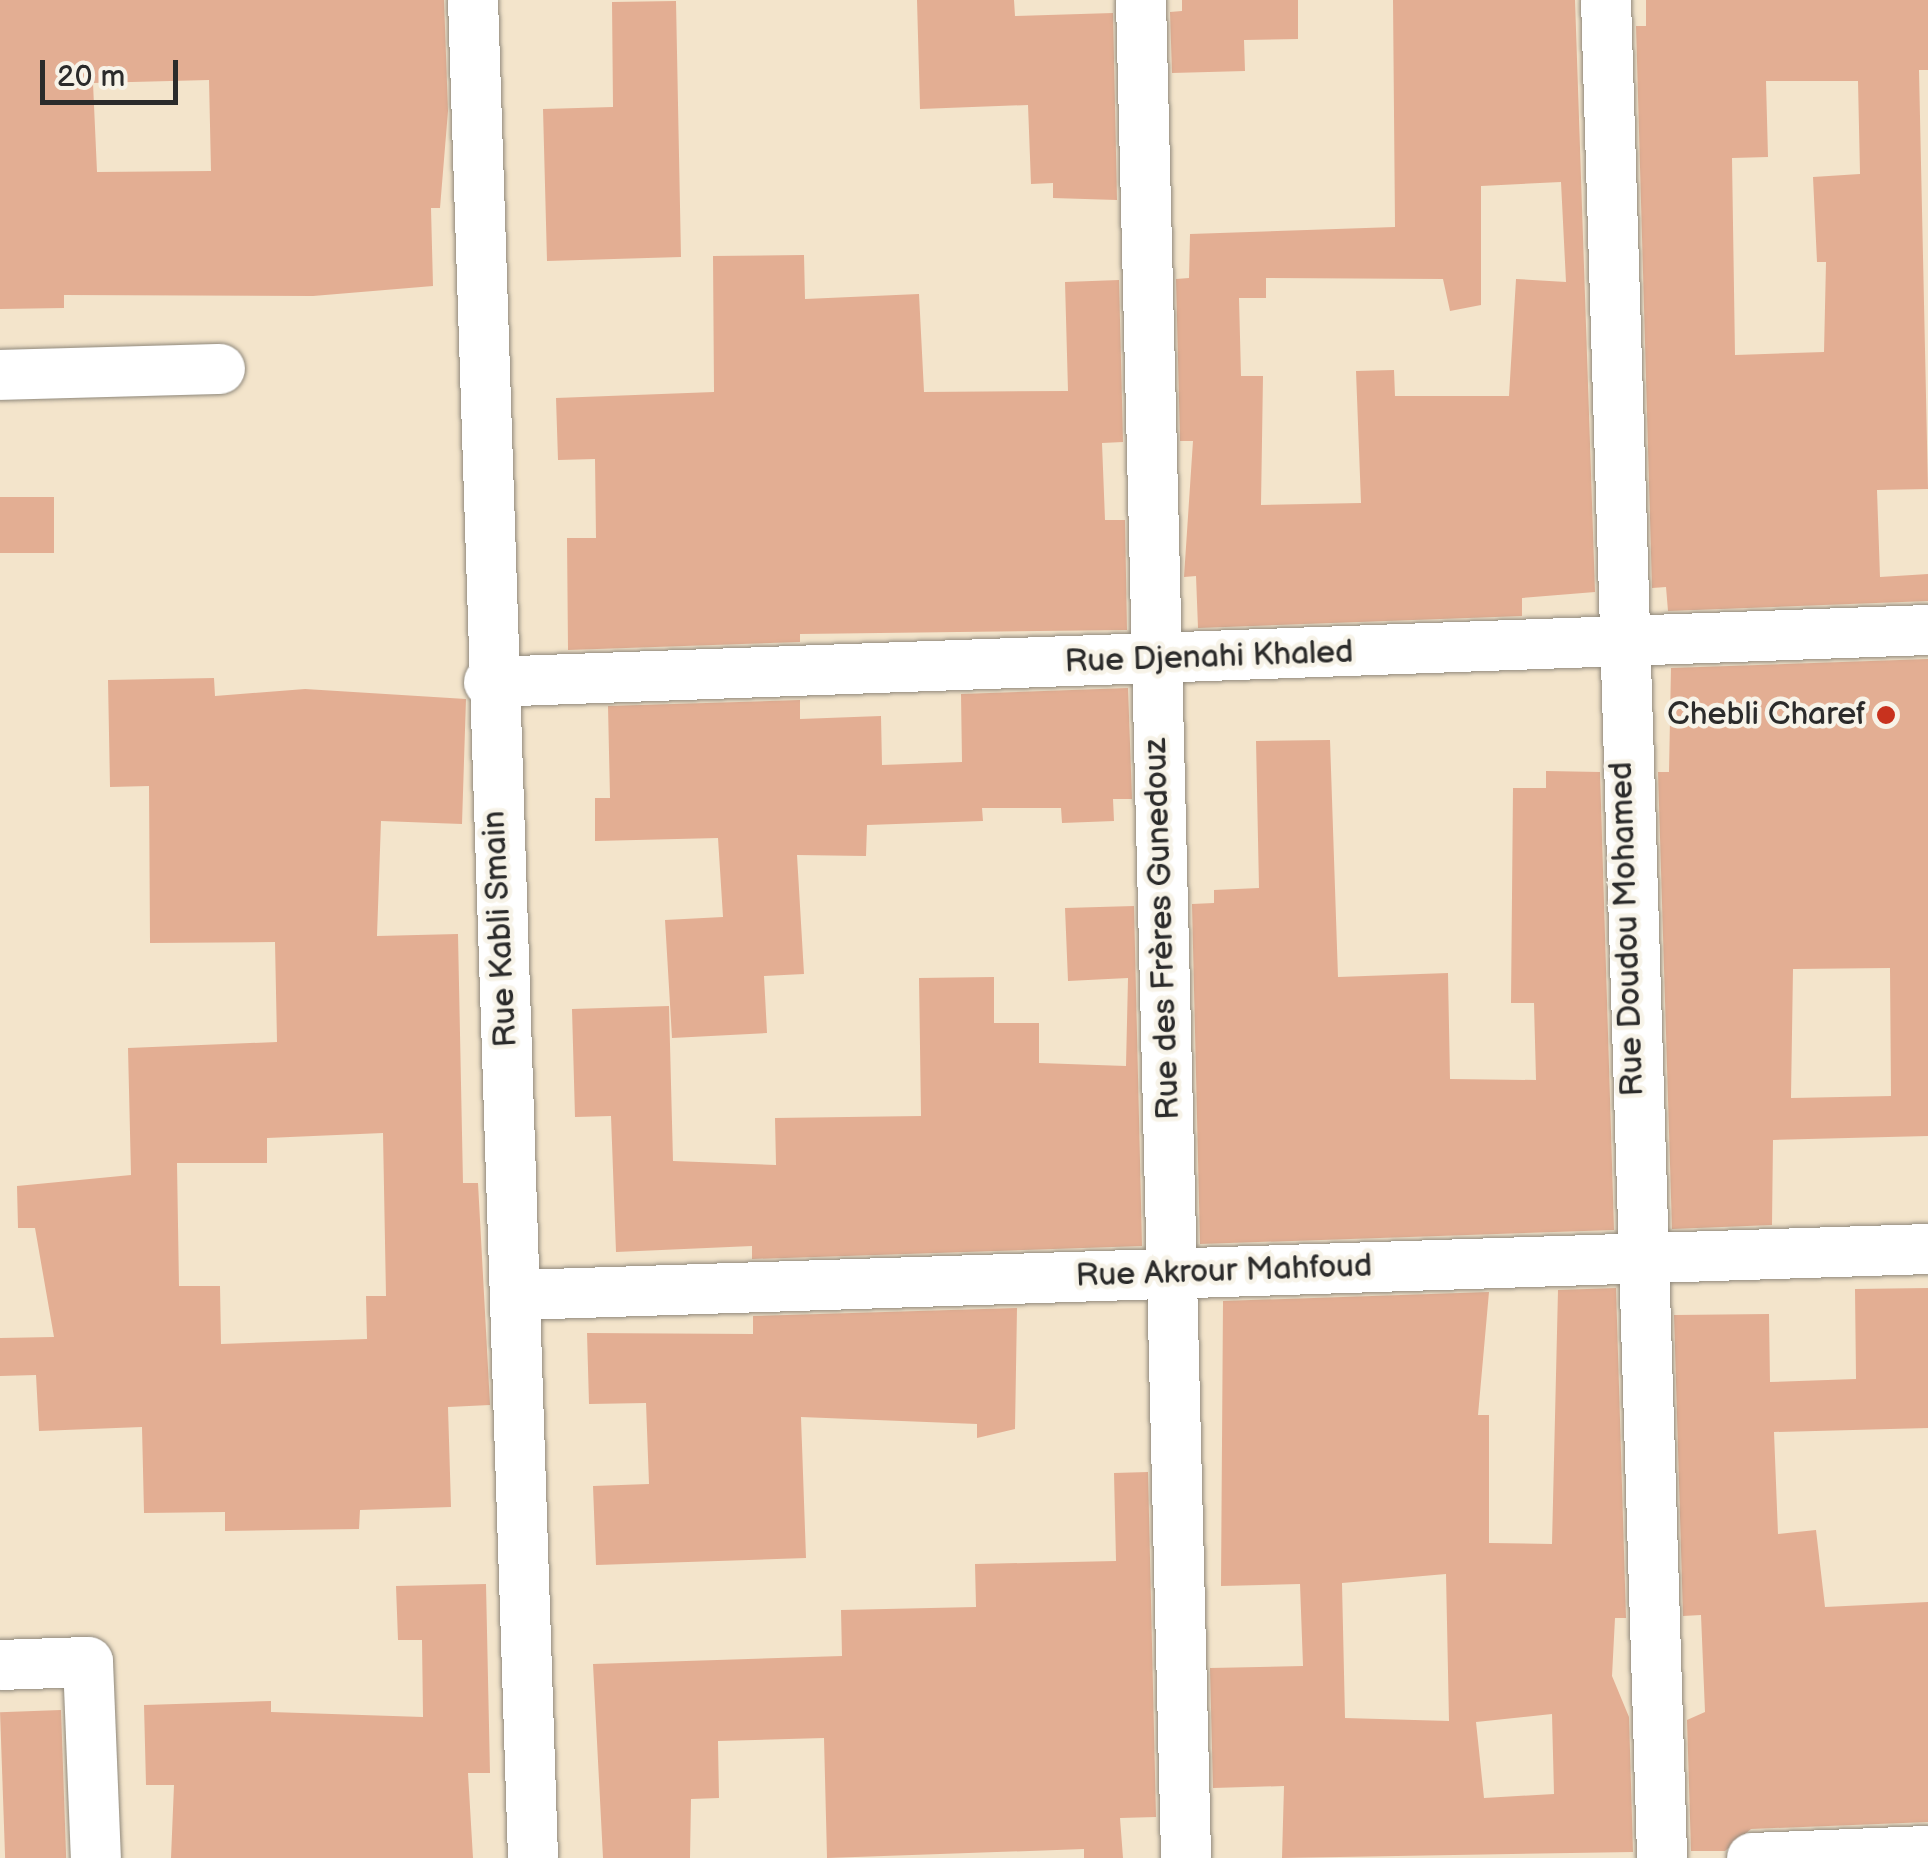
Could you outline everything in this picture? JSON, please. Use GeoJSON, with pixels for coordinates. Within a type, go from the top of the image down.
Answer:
{"type":"FeatureCollection","features":[{"type":"Feature","properties":{"kind":"street","name":"Rue Kabli Smain"},"geometry":{"type":"LineString","coordinates":[[473,0],[489,682],[520,1296],[533,1858]]}},
{"type":"Feature","properties":{"kind":"street","name":"Rue des Frères Gunedouz"},"geometry":{"type":"LineString","coordinates":[[1141,0],[1186,1858]]}},
{"type":"Feature","properties":{"kind":"street","name":"Rue Doudou Mohamed"},"geometry":{"type":"LineString","coordinates":[[1606,0],[1619,644],[1662,1858]]}},
{"type":"Feature","properties":{"kind":"street"},"geometry":{"type":"LineString","coordinates":[[0,375],[220,368]]}},
{"type":"Feature","properties":{"kind":"street","name":"Rue Djenahi Khaled"},"geometry":{"type":"LineString","coordinates":[[489,682],[1928,630]]}},
{"type":"Feature","properties":{"kind":"street","name":"Rue Akrour Mahfoud"},"geometry":{"type":"LineString","coordinates":[[520,1296],[1928,1249]]}},
{"type":"Feature","properties":{"kind":"street"},"geometry":{"type":"LineString","coordinates":[[0,1665],[88,1662],[96,1858]]}},
{"type":"Feature","properties":{"kind":"street"},"geometry":{"type":"LineString","coordinates":[[1752,1858],[1928,1851]]}},
{"type":"Feature","properties":{"kind":"building"},"geometry":{"type":"Polygon","coordinates":[[[0,0],[444,0],[448,111],[440,208],[431,208],[433,286],[313,296],[64,295],[64,308],[0,309],[0,0]],[[209,80],[93,83],[97,172],[211,171],[209,80]]]}},
{"type":"Feature","properties":{"kind":"building"},"geometry":{"type":"Polygon","coordinates":[[[917,0],[1014,0],[1015,16],[1113,13],[1117,200],[1053,198],[1053,183],[1031,184],[1028,105],[920,109],[917,0]]]}},
{"type":"Feature","properties":{"kind":"building"},"geometry":{"type":"Polygon","coordinates":[[[1182,0],[1298,0],[1298,39],[1244,40],[1245,71],[1172,73],[1170,12],[1182,11],[1182,0]]]}},
{"type":"Feature","properties":{"kind":"building"},"geometry":{"type":"Polygon","coordinates":[[[1393,0],[1575,0],[1595,592],[1522,598],[1522,616],[1198,628],[1196,576],[1184,577],[1193,441],[1180,441],[1176,279],[1189,278],[1190,234],[1395,227],[1393,0]],[[1561,182],[1481,186],[1481,305],[1450,311],[1443,279],[1266,278],[1266,298],[1239,298],[1241,376],[1263,376],[1261,505],[1361,503],[1356,371],[1394,370],[1395,396],[1509,396],[1516,279],[1566,282],[1561,182]]]}},
{"type":"Feature","properties":{"kind":"building"},"geometry":{"type":"Polygon","coordinates":[[[1646,0],[1928,0],[1928,70],[1919,70],[1928,489],[1877,490],[1880,577],[1928,574],[1928,601],[1668,611],[1666,587],[1652,588],[1636,26],[1646,26],[1646,0]],[[1766,81],[1768,157],[1732,158],[1735,355],[1824,352],[1826,262],[1817,262],[1813,177],[1860,174],[1858,81],[1766,81]]]}},
{"type":"Feature","properties":{"kind":"building"},"geometry":{"type":"Polygon","coordinates":[[[676,1],[681,257],[547,261],[543,109],[613,107],[612,2],[676,1]]]}},
{"type":"Feature","properties":{"kind":"building"},"geometry":{"type":"Polygon","coordinates":[[[804,255],[805,299],[919,294],[924,392],[1068,391],[1065,282],[1119,280],[1123,442],[1102,443],[1105,520],[1125,520],[1127,630],[800,634],[800,642],[568,650],[567,538],[596,538],[595,459],[558,460],[556,398],[714,392],[713,256],[804,255]]]}},
{"type":"Feature","properties":{"kind":"building"},"geometry":{"type":"Polygon","coordinates":[[[0,497],[54,497],[54,553],[0,553],[0,497]]]}},
{"type":"Feature","properties":{"kind":"building"},"geometry":{"type":"Polygon","coordinates":[[[1928,659],[1928,1136],[1773,1140],[1772,1225],[1672,1229],[1658,772],[1669,772],[1671,668],[1928,659]],[[1890,968],[1793,969],[1791,1098],[1891,1096],[1890,968]]]}},
{"type":"Feature","properties":{"kind":"building"},"geometry":{"type":"Polygon","coordinates":[[[214,678],[215,696],[305,689],[466,699],[462,824],[381,821],[377,936],[458,934],[463,1183],[478,1183],[490,1405],[448,1407],[451,1507],[360,1510],[359,1529],[225,1531],[225,1512],[144,1513],[142,1427],[39,1431],[36,1375],[0,1376],[0,1338],[54,1337],[35,1228],[18,1228],[17,1186],[131,1175],[128,1048],[277,1042],[275,942],[150,943],[149,786],[110,787],[108,680],[214,678]],[[383,1133],[267,1138],[267,1163],[177,1163],[179,1286],[220,1286],[221,1344],[367,1339],[366,1296],[386,1296],[383,1133]]]}},
{"type":"Feature","properties":{"kind":"building"},"geometry":{"type":"Polygon","coordinates":[[[1128,688],[1132,799],[1113,799],[1114,821],[1062,823],[1061,808],[982,808],[983,821],[867,825],[866,856],[797,855],[804,974],[764,976],[767,1033],[672,1038],[665,920],[723,917],[718,838],[595,841],[595,798],[610,798],[608,706],[800,700],[800,719],[881,716],[882,765],[962,762],[961,694],[1128,688]]]}},
{"type":"Feature","properties":{"kind":"building"},"geometry":{"type":"Polygon","coordinates":[[[1330,740],[1338,977],[1448,973],[1450,1079],[1536,1080],[1534,1003],[1511,1003],[1513,788],[1546,788],[1546,771],[1600,772],[1614,1230],[1200,1244],[1192,904],[1214,903],[1214,890],[1259,888],[1256,741],[1330,740]]]}},
{"type":"Feature","properties":{"kind":"building"},"geometry":{"type":"Polygon","coordinates":[[[1134,906],[1142,1246],[752,1259],[752,1246],[616,1252],[611,1116],[575,1117],[572,1009],[669,1006],[673,1161],[776,1165],[775,1118],[921,1116],[919,978],[994,977],[994,1023],[1039,1023],[1039,1063],[1126,1066],[1128,978],[1068,981],[1065,908],[1134,906]]]}},
{"type":"Feature","properties":{"kind":"building"},"geometry":{"type":"Polygon","coordinates":[[[1616,1288],[1626,1618],[1615,1618],[1612,1676],[1629,1717],[1633,1852],[1282,1858],[1284,1786],[1213,1788],[1210,1668],[1303,1666],[1300,1584],[1221,1586],[1223,1301],[1489,1292],[1478,1415],[1489,1415],[1489,1543],[1552,1544],[1558,1290],[1616,1288]],[[1446,1574],[1342,1583],[1345,1718],[1449,1721],[1446,1574]],[[1552,1714],[1476,1722],[1484,1798],[1554,1794],[1552,1714]]]}},
{"type":"Feature","properties":{"kind":"building"},"geometry":{"type":"Polygon","coordinates":[[[1928,1288],[1928,1428],[1774,1432],[1778,1534],[1816,1530],[1825,1607],[1928,1602],[1928,1822],[1751,1829],[1725,1851],[1691,1851],[1687,1720],[1705,1712],[1701,1615],[1683,1616],[1674,1315],[1769,1314],[1770,1382],[1856,1379],[1855,1289],[1928,1288]]]}},
{"type":"Feature","properties":{"kind":"building"},"geometry":{"type":"Polygon","coordinates":[[[1017,1308],[1015,1429],[977,1438],[977,1424],[801,1417],[806,1558],[596,1565],[593,1486],[649,1484],[646,1403],[589,1404],[587,1333],[753,1334],[753,1316],[1017,1308]]]}},
{"type":"Feature","properties":{"kind":"building"},"geometry":{"type":"Polygon","coordinates":[[[1148,1472],[1156,1817],[1120,1818],[1123,1858],[1084,1858],[1084,1849],[827,1858],[824,1738],[718,1741],[719,1798],[691,1799],[690,1858],[603,1858],[593,1664],[842,1656],[841,1610],[976,1607],[975,1564],[1116,1561],[1114,1473],[1148,1472]]]}},
{"type":"Feature","properties":{"kind":"building"},"geometry":{"type":"Polygon","coordinates":[[[486,1584],[490,1773],[468,1773],[473,1858],[171,1858],[174,1785],[146,1785],[144,1705],[271,1701],[271,1712],[423,1717],[422,1640],[398,1640],[396,1586],[486,1584]]]}},
{"type":"Feature","properties":{"kind":"building"},"geometry":{"type":"Polygon","coordinates":[[[61,1710],[66,1858],[5,1858],[0,1712],[61,1710]]]}},
{"type":"Feature","properties":{"kind":"place","name":"Chebli Charef"},"geometry":{"type":"Point","coordinates":[1886,715]}}]}
